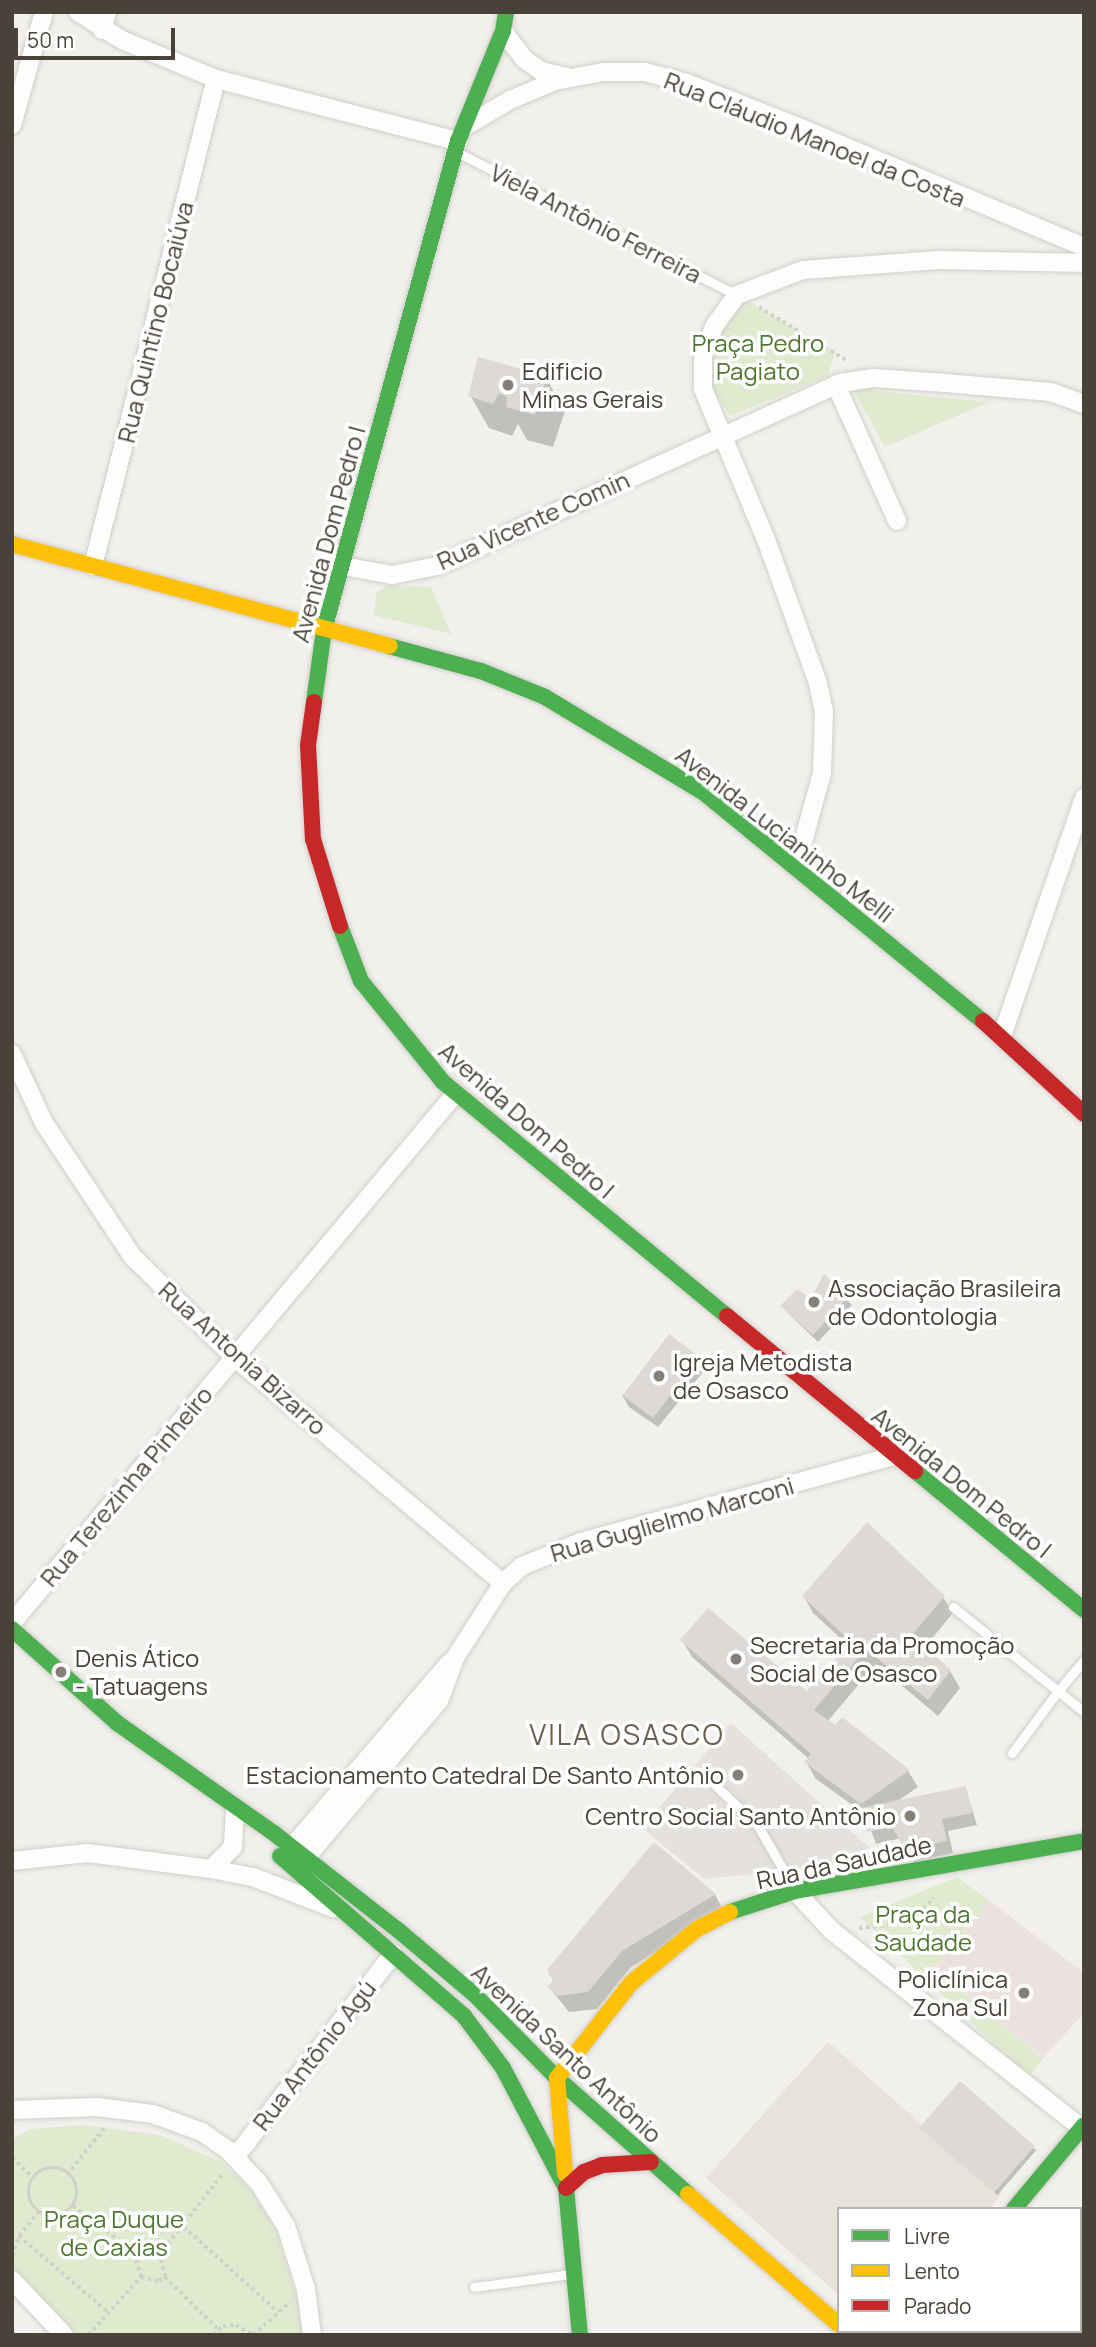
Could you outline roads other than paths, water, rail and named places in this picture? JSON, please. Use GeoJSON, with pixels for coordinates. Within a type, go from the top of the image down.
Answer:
{"type":"FeatureCollection","features":[{"type":"Feature","properties":{"kind":"street"},"geometry":{"type":"LineString","coordinates":[[12,125],[44,12]]}},
{"type":"Feature","properties":{"kind":"street"},"geometry":{"type":"LineString","coordinates":[[78,12],[102,30],[216,79],[460,139]]}},
{"type":"Feature","properties":{"kind":"street"},"geometry":{"type":"LineString","coordinates":[[102,30],[107,12]]}},
{"type":"Feature","properties":{"kind":"street"},"geometry":{"type":"LineString","coordinates":[[506,12],[503,31],[524,59],[541,71],[570,78]]}},
{"type":"Feature","properties":{"kind":"street"},"geometry":{"type":"LineString","coordinates":[[503,31],[521,12]]}},
{"type":"Feature","properties":{"kind":"street","name":"Avenida Dom Pedro I"},"geometry":{"type":"LineString","coordinates":[[503,31],[460,139],[338,565],[324,630],[308,745],[313,839],[361,981],[398,1032],[456,1093],[1084,1610]]}},
{"type":"Feature","properties":{"kind":"street","name":"Rua Cláudio Manoel da Costa"},"geometry":{"type":"LineString","coordinates":[[460,139],[510,100],[570,78],[603,72],[645,72],[687,83],[1084,247]]}},
{"type":"Feature","properties":{"kind":"street","name":"Rua Quintino Bocaiúva"},"geometry":{"type":"LineString","coordinates":[[93,566],[216,79]]}},
{"type":"Feature","properties":{"kind":"street"},"geometry":{"type":"LineString","coordinates":[[796,867],[822,774],[822,702],[767,542],[703,389],[703,354],[715,325],[737,295],[803,270],[856,262],[1084,262]]}},
{"type":"Feature","properties":{"kind":"street","name":"Rua Vicente Comin"},"geometry":{"type":"LineString","coordinates":[[338,565],[392,575],[436,566],[836,385],[874,378],[1051,393],[1084,404]]}},
{"type":"Feature","properties":{"kind":"street"},"geometry":{"type":"LineString","coordinates":[[836,385],[897,521]]}},
{"type":"Feature","properties":{"kind":"street","name":"Avenida Lucianinho Melli"},"geometry":{"type":"LineString","coordinates":[[12,544],[481,671],[545,697],[704,793],[1002,1036],[1084,1114]]}},
{"type":"Feature","properties":{"kind":"street"},"geometry":{"type":"LineString","coordinates":[[1002,1036],[1084,798]]}},
{"type":"Feature","properties":{"kind":"street","name":"Rua Antonia Bizarro"},"geometry":{"type":"LineString","coordinates":[[12,1054],[44,1124],[132,1256],[233,1356],[503,1583]]}},
{"type":"Feature","properties":{"kind":"street","name":"Rua Terezinha Pinheiro"},"geometry":{"type":"LineString","coordinates":[[12,1623],[456,1093]]}},
{"type":"Feature","properties":{"kind":"street","name":"Rua Guglielmo Marconi"},"geometry":{"type":"LineString","coordinates":[[294,1858],[439,1701],[454,1658],[503,1583],[531,1561],[581,1542],[894,1456]]}},
{"type":"Feature","properties":{"kind":"street","name":"Avenida Santo Antônio"},"geometry":{"type":"LineString","coordinates":[[12,1629],[117,1723],[257,1825],[294,1858],[476,1996],[557,2078],[837,2323]]}},
{"type":"Feature","properties":{"kind":"street"},"geometry":{"type":"LineString","coordinates":[[211,1869],[233,1847],[235,1810]]}},
{"type":"Feature","properties":{"kind":"street","name":"Rua da Saudade"},"geometry":{"type":"LineString","coordinates":[[557,2078],[631,1983],[697,1929],[738,1908],[795,1891],[1083,1842]]}},
{"type":"Feature","properties":{"kind":"street"},"geometry":{"type":"LineString","coordinates":[[12,1861],[88,1853],[211,1869],[253,1877],[342,1912]]}},
{"type":"Feature","properties":{"kind":"street","name":"Avenida Santo Antônio"},"geometry":{"type":"LineString","coordinates":[[294,1858],[342,1912],[464,2016],[510,2080],[566,2188]]}},
{"type":"Feature","properties":{"kind":"street"},"geometry":{"type":"LineString","coordinates":[[795,1891],[832,1931],[1083,2128],[1016,2207]]}},
{"type":"Feature","properties":{"kind":"street","name":"Rua Antônio Agú"},"geometry":{"type":"LineString","coordinates":[[236,2157],[393,1954]]}},
{"type":"Feature","properties":{"kind":"street"},"geometry":{"type":"LineString","coordinates":[[557,2078],[580,2335]]}},
{"type":"Feature","properties":{"kind":"street"},"geometry":{"type":"LineString","coordinates":[[12,2110],[119,2109],[153,2114],[202,2132],[236,2157],[286,2226],[306,2289],[312,2335]]}},
{"type":"Feature","properties":{"kind":"street"},"geometry":{"type":"LineString","coordinates":[[566,2188],[584,2172],[602,2165],[651,2162]]}},
{"type":"Feature","properties":{"kind":"street"},"geometry":{"type":"LineString","coordinates":[[12,2280],[64,2335]]}},
{"type":"Feature","properties":{"kind":"lane","name":"Viela Antônio Ferreira"},"geometry":{"type":"LineString","coordinates":[[460,139],[737,295]]}},
{"type":"Feature","properties":{"kind":"lane"},"geometry":{"type":"LineString","coordinates":[[953,1607],[1084,1712]]}},
{"type":"Feature","properties":{"kind":"lane"},"geometry":{"type":"LineString","coordinates":[[1012,1753],[1084,1660]]}},
{"type":"Feature","properties":{"kind":"lane"},"geometry":{"type":"LineString","coordinates":[[716,1786],[758,1826],[795,1891]]}},
{"type":"Feature","properties":{"kind":"lane"},"geometry":{"type":"LineString","coordinates":[[474,2287],[576,2273]]}},
{"type":"Feature","properties":{"kind":"place","name":"Edificio Minas Gerais"},"geometry":{"type":"Point","coordinates":[508,385]}},
{"type":"Feature","properties":{"kind":"place","name":"Associação Brasileira de Odontologia"},"geometry":{"type":"Point","coordinates":[814,1302]}},
{"type":"Feature","properties":{"kind":"place","name":"Igreja Metodista de Osasco"},"geometry":{"type":"Point","coordinates":[659,1376]}},
{"type":"Feature","properties":{"kind":"place","name":"Secretaria da Promoção Social de Osasco"},"geometry":{"type":"Point","coordinates":[736,1659]}},
{"type":"Feature","properties":{"kind":"place","name":"Denis Ático - Tatuagens"},"geometry":{"type":"Point","coordinates":[61,1672]}},
{"type":"Feature","properties":{"kind":"place","name":"Estacionamento Catedral De Santo Antônio"},"geometry":{"type":"Point","coordinates":[738,1775]}},
{"type":"Feature","properties":{"kind":"place","name":"Centro Social Santo Antônio"},"geometry":{"type":"Point","coordinates":[910,1816]}},
{"type":"Feature","properties":{"kind":"place","name":"Policlínica Zona Sul"},"geometry":{"type":"Point","coordinates":[1024,1993]}},
{"type":"Feature","properties":{"kind":"district","name":"VILA OSASCO"},"geometry":{"type":"Point","coordinates":[627,1734]}},
{"type":"Feature","properties":{"kind":"park label","name":"Praça Pedro Pagiato"},"geometry":{"type":"Point","coordinates":[758,357]}},
{"type":"Feature","properties":{"kind":"park label","name":"Praça da Saudade"},"geometry":{"type":"Point","coordinates":[923,1928]}},
{"type":"Feature","properties":{"kind":"park label","name":"Praça Duque de Caxias"},"geometry":{"type":"Point","coordinates":[114,2233]}}]}
